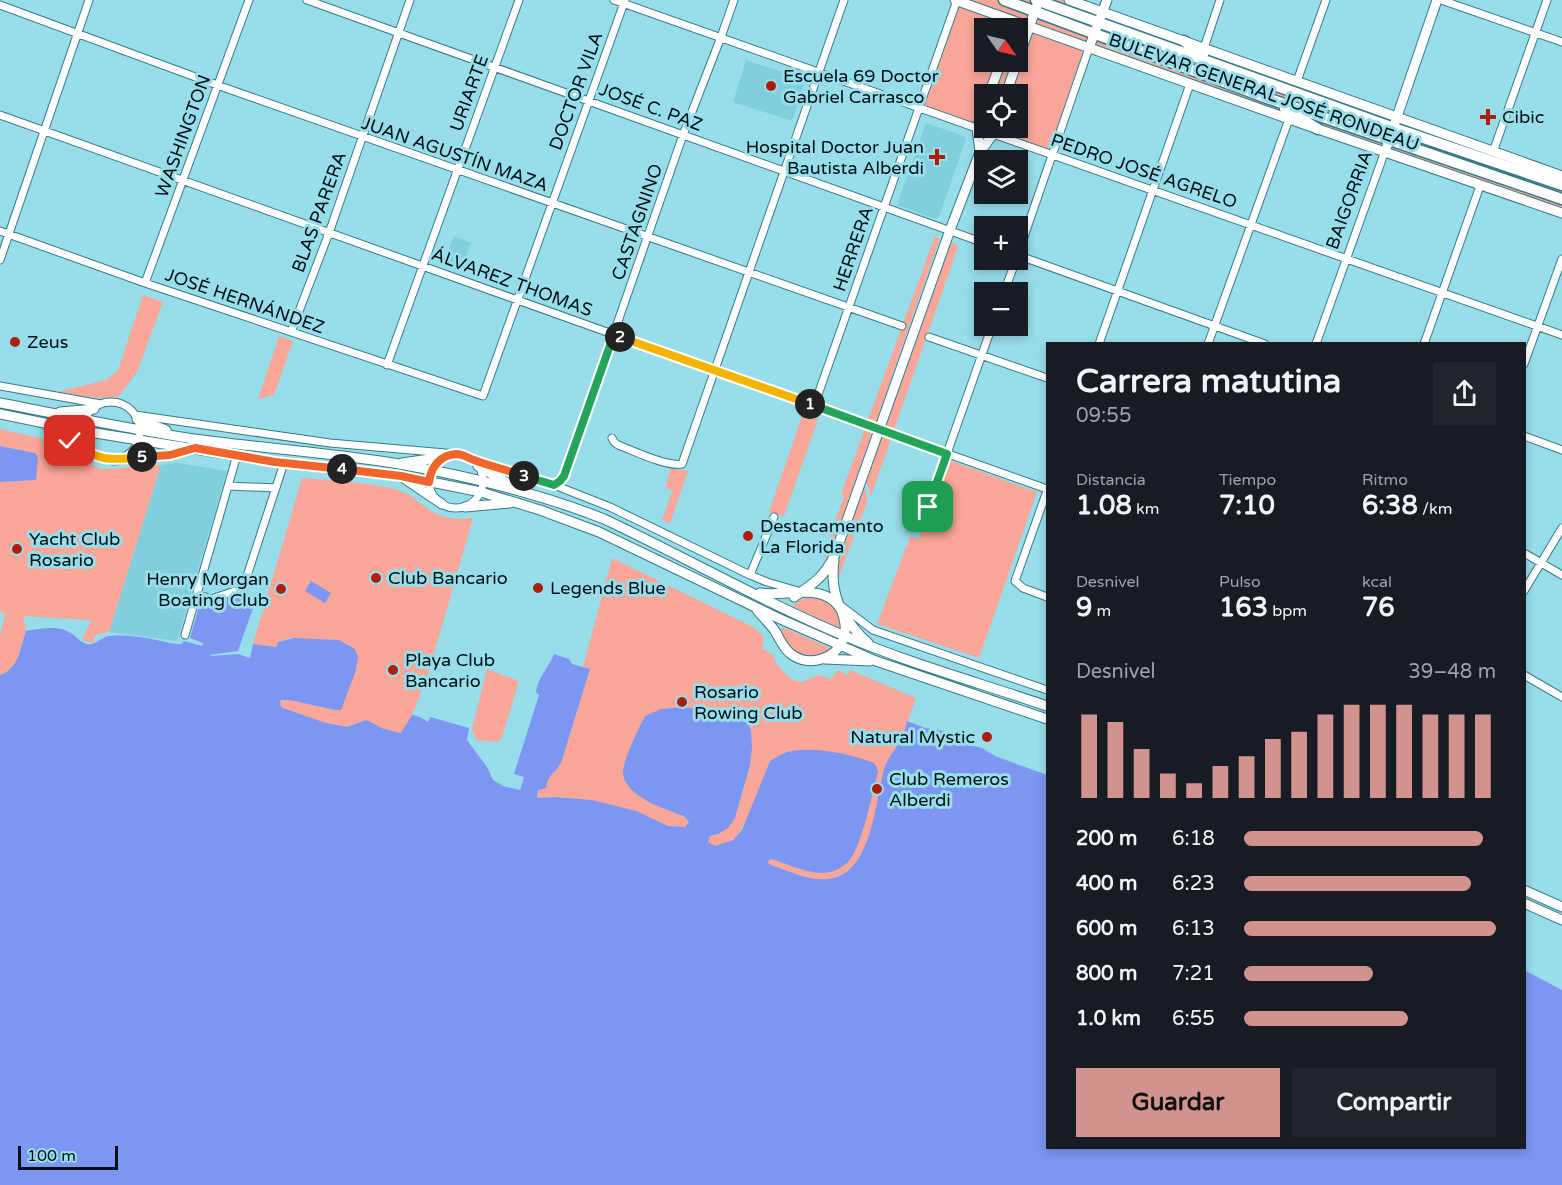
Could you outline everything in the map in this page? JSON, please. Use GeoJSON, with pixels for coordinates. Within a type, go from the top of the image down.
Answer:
{"type":"FeatureCollection","features":[{"type":"Feature","properties":{"kind":"main road","name":"BULEVAR GENERAL JOSÉ RONDEAU"},"geometry":{"type":"LineString","coordinates":[[956,0],[998,18]]}},
{"type":"Feature","properties":{"kind":"main road","name":"BULEVAR GENERAL JOSÉ RONDEAU"},"geometry":{"type":"LineString","coordinates":[[1004,0],[1037,3],[1101,17],[1184,41],[1297,81],[1396,123],[1562,184]]}},
{"type":"Feature","properties":{"kind":"main road","name":"BULEVAR GENERAL JOSÉ RONDEAU"},"geometry":{"type":"LineString","coordinates":[[1069,0],[1101,17],[1216,63],[1562,176]]}},
{"type":"Feature","properties":{"kind":"main road"},"geometry":{"type":"LineString","coordinates":[[1089,48],[1107,0]]}},
{"type":"Feature","properties":{"kind":"main road","name":"BAIGORRIA"},"geometry":{"type":"LineString","coordinates":[[1387,146],[1439,0]]}},
{"type":"Feature","properties":{"kind":"main road","name":"BULEVAR GENERAL JOSÉ RONDEAU"},"geometry":{"type":"LineString","coordinates":[[1037,3],[1095,34],[1267,98],[1480,186],[1562,213]]}},
{"type":"Feature","properties":{"kind":"main road"},"geometry":{"type":"LineString","coordinates":[[1010,84],[1037,3]]}},
{"type":"Feature","properties":{"kind":"main road","name":"BULEVAR GENERAL JOSÉ RONDEAU"},"geometry":{"type":"LineString","coordinates":[[1030,26],[1318,129],[1387,146],[1562,200]]}},
{"type":"Feature","properties":{"kind":"main road"},"geometry":{"type":"LineString","coordinates":[[1184,41],[1216,63]]}},
{"type":"Feature","properties":{"kind":"main road"},"geometry":{"type":"LineString","coordinates":[[1267,98],[1318,129]]}},
{"type":"Feature","properties":{"kind":"main road"},"geometry":{"type":"LineString","coordinates":[[1510,158],[1522,171]]}},
{"type":"Feature","properties":{"kind":"main road"},"geometry":{"type":"LineString","coordinates":[[779,638],[778,618],[783,608],[815,583],[834,557],[974,168]]}},
{"type":"Feature","properties":{"kind":"main road"},"geometry":{"type":"LineString","coordinates":[[0,403],[188,438],[397,464],[483,481],[576,508],[604,519],[844,636],[1046,706]]}},
{"type":"Feature","properties":{"kind":"main road"},"geometry":{"type":"LineString","coordinates":[[49,412],[97,407]]}},
{"type":"Feature","properties":{"kind":"main road"},"geometry":{"type":"LineString","coordinates":[[0,414],[83,431],[284,463],[401,476],[481,492],[516,502],[599,532],[778,618],[876,661],[1046,719]]}},
{"type":"Feature","properties":{"kind":"main road"},"geometry":{"type":"LineString","coordinates":[[136,417],[188,438]]}},
{"type":"Feature","properties":{"kind":"main road"},"geometry":{"type":"LineString","coordinates":[[38,422],[97,456]]}},
{"type":"Feature","properties":{"kind":"main road"},"geometry":{"type":"LineString","coordinates":[[113,460],[170,455],[195,448]]}},
{"type":"Feature","properties":{"kind":"main road"},"geometry":{"type":"LineString","coordinates":[[397,464],[444,457]]}},
{"type":"Feature","properties":{"kind":"main road"},"geometry":{"type":"LineString","coordinates":[[475,463],[520,492]]}},
{"type":"Feature","properties":{"kind":"main road"},"geometry":{"type":"LineString","coordinates":[[401,476],[441,504]]}},
{"type":"Feature","properties":{"kind":"main road"},"geometry":{"type":"LineString","coordinates":[[465,507],[516,502]]}},
{"type":"Feature","properties":{"kind":"main road"},"geometry":{"type":"LineString","coordinates":[[753,606],[774,630],[789,654],[806,661],[825,658],[840,645],[844,636],[845,622],[832,580],[834,557]]}},
{"type":"Feature","properties":{"kind":"main road"},"geometry":{"type":"LineString","coordinates":[[750,591],[770,594],[823,595],[839,604],[857,633],[872,647]]}},
{"type":"Feature","properties":{"kind":"main road"},"geometry":{"type":"LineString","coordinates":[[825,658],[876,661]]}},
{"type":"Feature","properties":{"kind":"main road"},"geometry":{"type":"LineString","coordinates":[[1526,891],[1562,908]]}},
{"type":"Feature","properties":{"kind":"main road"},"geometry":{"type":"LineString","coordinates":[[1526,904],[1562,920]]}},
{"type":"Feature","properties":{"kind":"street"},"geometry":{"type":"LineString","coordinates":[[0,260],[89,0]]}},
{"type":"Feature","properties":{"kind":"street","name":"WASHINGTON"},"geometry":{"type":"LineString","coordinates":[[145,283],[249,0]]}},
{"type":"Feature","properties":{"kind":"street","name":"JOSÉ C. PAZ"},"geometry":{"type":"LineString","coordinates":[[308,0],[974,239]]}},
{"type":"Feature","properties":{"kind":"street","name":"BLAS PARERA"},"geometry":{"type":"LineString","coordinates":[[291,332],[329,232],[410,0]]}},
{"type":"Feature","properties":{"kind":"street","name":"URIARTE"},"geometry":{"type":"LineString","coordinates":[[387,364],[519,0]]}},
{"type":"Feature","properties":{"kind":"street","name":"PEDRO JOSÉ AGRELO"},"geometry":{"type":"LineString","coordinates":[[614,0],[974,127]]}},
{"type":"Feature","properties":{"kind":"street","name":"CASTAGNINO"},"geometry":{"type":"LineString","coordinates":[[554,485],[564,476],[683,135],[734,0]]}},
{"type":"Feature","properties":{"kind":"street"},"geometry":{"type":"LineString","coordinates":[[612,438],[618,445],[668,464],[682,464],[844,0]]}},
{"type":"Feature","properties":{"kind":"street","name":"HERRERA"},"geometry":{"type":"LineString","coordinates":[[814,406],[956,0]]}},
{"type":"Feature","properties":{"kind":"street"},"geometry":{"type":"LineString","coordinates":[[1204,48],[1220,0]]}},
{"type":"Feature","properties":{"kind":"street"},"geometry":{"type":"LineString","coordinates":[[1297,81],[1326,0]]}},
{"type":"Feature","properties":{"kind":"street"},"geometry":{"type":"LineString","coordinates":[[1439,0],[1562,42]]}},
{"type":"Feature","properties":{"kind":"street"},"geometry":{"type":"LineString","coordinates":[[1492,152],[1547,0]]}},
{"type":"Feature","properties":{"kind":"street","name":"DOCTOR VILA"},"geometry":{"type":"LineString","coordinates":[[483,396],[625,2]]}},
{"type":"Feature","properties":{"kind":"street","name":"JUAN AGUSTÍN MAZA"},"geometry":{"type":"LineString","coordinates":[[0,5],[218,86],[902,326]]}},
{"type":"Feature","properties":{"kind":"street"},"geometry":{"type":"LineString","coordinates":[[1028,225],[1089,48]]}},
{"type":"Feature","properties":{"kind":"street"},"geometry":{"type":"LineString","coordinates":[[1100,342],[1190,84]]}},
{"type":"Feature","properties":{"kind":"street","name":"ÁLVAREZ THOMAS"},"geometry":{"type":"LineString","coordinates":[[0,115],[1046,490]]}},
{"type":"Feature","properties":{"kind":"street"},"geometry":{"type":"LineString","coordinates":[[1209,342],[1289,119]]}},
{"type":"Feature","properties":{"kind":"street","name":"PEDRO JOSÉ AGRELO"},"geometry":{"type":"LineString","coordinates":[[1011,138],[1053,155],[1562,335]]}},
{"type":"Feature","properties":{"kind":"street","name":"BAIGORRIA"},"geometry":{"type":"LineString","coordinates":[[1317,342],[1387,146]]}},
{"type":"Feature","properties":{"kind":"street"},"geometry":{"type":"LineString","coordinates":[[1425,342],[1480,186]]}},
{"type":"Feature","properties":{"kind":"street","name":"JOSÉ HERNÁNDEZ"},"geometry":{"type":"LineString","coordinates":[[0,231],[145,283],[483,396]]}},
{"type":"Feature","properties":{"kind":"street"},"geometry":{"type":"LineString","coordinates":[[1526,358],[1562,258]]}},
{"type":"Feature","properties":{"kind":"street"},"geometry":{"type":"LineString","coordinates":[[1028,260],[1260,342]]}},
{"type":"Feature","properties":{"kind":"street"},"geometry":{"type":"LineString","coordinates":[[928,507],[989,336]]}},
{"type":"Feature","properties":{"kind":"street"},"geometry":{"type":"LineString","coordinates":[[929,337],[1046,378]]}},
{"type":"Feature","properties":{"kind":"street"},"geometry":{"type":"LineString","coordinates":[[0,386],[97,407],[113,402],[129,408],[136,417],[140,429],[139,440],[134,450],[124,457],[113,460],[97,456],[89,450],[84,441],[85,420],[97,407]]}},
{"type":"Feature","properties":{"kind":"street"},"geometry":{"type":"LineString","coordinates":[[136,417],[330,443],[457,454],[475,463],[554,485],[610,507],[750,575],[798,595]]}},
{"type":"Feature","properties":{"kind":"street"},"geometry":{"type":"LineString","coordinates":[[1526,437],[1562,450]]}},
{"type":"Feature","properties":{"kind":"street"},"geometry":{"type":"LineString","coordinates":[[457,454],[444,457],[432,471],[429,482],[431,490],[441,504],[457,508],[465,507],[474,501],[481,492],[483,481],[482,473],[475,463]]}},
{"type":"Feature","properties":{"kind":"street"},"geometry":{"type":"LineString","coordinates":[[185,635],[237,455]]}},
{"type":"Feature","properties":{"kind":"street"},"geometry":{"type":"LineString","coordinates":[[197,594],[211,599],[238,590],[243,585],[284,463]]}},
{"type":"Feature","properties":{"kind":"street"},"geometry":{"type":"LineString","coordinates":[[228,486],[276,488]]}},
{"type":"Feature","properties":{"kind":"street"},"geometry":{"type":"LineString","coordinates":[[1046,493],[1015,581],[1023,588],[1046,597]]}},
{"type":"Feature","properties":{"kind":"street"},"geometry":{"type":"LineString","coordinates":[[750,575],[774,517]]}},
{"type":"Feature","properties":{"kind":"street"},"geometry":{"type":"LineString","coordinates":[[1526,588],[1562,528]]}},
{"type":"Feature","properties":{"kind":"street"},"geometry":{"type":"LineString","coordinates":[[1526,554],[1562,575]]}},
{"type":"Feature","properties":{"kind":"street"},"geometry":{"type":"LineString","coordinates":[[839,604],[873,630],[1046,690]]}},
{"type":"Feature","properties":{"kind":"street"},"geometry":{"type":"LineString","coordinates":[[1526,676],[1562,697]]}},
{"type":"Feature","properties":{"kind":"shaded area"},"geometry":{"type":"Polygon","coordinates":[[[955,0],[1069,0],[1562,176],[1562,213],[1028,27],[1028,18],[974,18],[974,72],[997,72],[993,84],[974,84],[974,127],[919,108],[955,0]]]}},
{"type":"Feature","properties":{"kind":"shaded area"},"geometry":{"type":"Polygon","coordinates":[[[1035,31],[1084,48],[1051,144],[1046,150],[1013,138],[1028,138],[1028,84],[1013,84],[1017,72],[1028,72],[1030,35],[1035,31]]]}},
{"type":"Feature","properties":{"kind":"shaded area","name":"Escuela 69 Doctor Gabriel Carrasco"},"geometry":{"type":"Polygon","coordinates":[[[746,60],[806,80],[792,121],[733,102],[746,60]]]}},
{"type":"Feature","properties":{"kind":"shaded area"},"geometry":{"type":"Polygon","coordinates":[[[1001,72],[1010,72],[1006,84],[997,84],[1001,72]]]}},
{"type":"Feature","properties":{"kind":"shaded area"},"geometry":{"type":"Polygon","coordinates":[[[926,123],[964,136],[966,139],[939,217],[935,219],[897,205],[926,123]]]}},
{"type":"Feature","properties":{"kind":"shaded area"},"geometry":{"type":"Polygon","coordinates":[[[454,236],[471,243],[462,266],[445,260],[454,236]]]}},
{"type":"Feature","properties":{"kind":"shaded area"},"geometry":{"type":"Polygon","coordinates":[[[935,236],[939,238],[939,241],[827,560],[824,554],[844,496],[841,494],[935,236]]]}},
{"type":"Feature","properties":{"kind":"shaded area"},"geometry":{"type":"Polygon","coordinates":[[[952,243],[958,247],[871,496],[866,481],[952,243]]]}},
{"type":"Feature","properties":{"kind":"shaded area"},"geometry":{"type":"Polygon","coordinates":[[[143,295],[163,302],[137,372],[118,397],[96,398],[58,392],[106,380],[118,370],[143,295]]]}},
{"type":"Feature","properties":{"kind":"shaded area"},"geometry":{"type":"Polygon","coordinates":[[[279,336],[293,341],[274,395],[258,399],[279,336]]]}},
{"type":"Feature","properties":{"kind":"shaded area"},"geometry":{"type":"Polygon","coordinates":[[[803,413],[818,419],[784,516],[769,512],[803,413]]]}},
{"type":"Feature","properties":{"kind":"shaded area"},"geometry":{"type":"Polygon","coordinates":[[[0,429],[53,441],[100,469],[161,465],[109,632],[95,635],[93,643],[82,640],[91,620],[23,616],[26,631],[16,663],[0,675],[0,636],[5,614],[0,611],[0,482],[24,481],[35,453],[0,446],[0,429]]]}},
{"type":"Feature","properties":{"kind":"shaded area"},"geometry":{"type":"Polygon","coordinates":[[[951,461],[1037,492],[979,658],[877,624],[910,537],[919,539],[946,466],[951,461]]]}},
{"type":"Feature","properties":{"kind":"shaded area"},"geometry":{"type":"Polygon","coordinates":[[[177,463],[227,471],[177,641],[109,632],[161,465],[177,463]]]}},
{"type":"Feature","properties":{"kind":"shaded area"},"geometry":{"type":"Polygon","coordinates":[[[671,468],[688,471],[670,523],[662,520],[672,492],[665,487],[671,468]]]}},
{"type":"Feature","properties":{"kind":"shaded area","name":"Club Bancario"},"geometry":{"type":"Polygon","coordinates":[[[302,478],[346,481],[392,488],[408,494],[432,512],[444,517],[473,518],[428,674],[412,715],[401,733],[375,724],[359,722],[347,727],[326,723],[279,705],[282,700],[290,700],[334,710],[341,709],[355,649],[339,640],[290,638],[278,642],[276,647],[253,644],[302,478]]]}},
{"type":"Feature","properties":{"kind":"shaded area"},"geometry":{"type":"Polygon","coordinates":[[[863,488],[866,491],[867,502],[837,581],[838,566],[863,488]]]}},
{"type":"Feature","properties":{"kind":"shaded area","name":"Rosario Rowing Club"},"geometry":{"type":"Polygon","coordinates":[[[612,558],[753,627],[764,637],[762,648],[773,655],[777,665],[792,680],[802,682],[819,675],[831,679],[838,670],[847,675],[850,670],[916,698],[902,737],[886,764],[874,819],[865,847],[850,869],[839,876],[825,879],[809,878],[769,864],[768,861],[771,859],[818,872],[838,869],[854,853],[844,754],[790,751],[770,761],[738,835],[731,841],[715,846],[708,842],[710,836],[718,834],[738,808],[750,765],[751,730],[740,715],[684,707],[667,708],[645,716],[638,729],[624,765],[624,778],[646,799],[684,817],[689,822],[685,827],[668,826],[636,811],[592,800],[537,798],[543,783],[561,763],[590,669],[583,667],[612,558]]]}},
{"type":"Feature","properties":{"kind":"shaded area"},"geometry":{"type":"Polygon","coordinates":[[[811,597],[824,600],[833,607],[839,616],[841,629],[792,606],[802,599],[811,597]]]}},
{"type":"Feature","properties":{"kind":"shaded area"},"geometry":{"type":"Polygon","coordinates":[[[782,627],[832,649],[815,656],[800,654],[787,644],[782,627]]]}},
{"type":"Feature","properties":{"kind":"shaded area"},"geometry":{"type":"Polygon","coordinates":[[[487,669],[519,681],[502,737],[498,742],[477,740],[472,729],[487,669]]]}},
{"type":"Feature","properties":{"kind":"water"},"geometry":{"type":"Polygon","coordinates":[[[0,446],[35,453],[38,458],[36,480],[0,482],[0,446]]]}},
{"type":"Feature","properties":{"kind":"water"},"geometry":{"type":"Polygon","coordinates":[[[311,581],[331,593],[325,603],[305,591],[311,581]]]}},
{"type":"Feature","properties":{"kind":"water"},"geometry":{"type":"Polygon","coordinates":[[[247,596],[254,605],[238,651],[209,655],[212,656],[238,654],[250,658],[253,644],[276,647],[278,642],[294,638],[339,640],[355,649],[358,657],[356,670],[341,710],[281,700],[280,705],[283,708],[326,723],[347,727],[366,720],[384,729],[401,733],[412,715],[428,722],[430,717],[469,728],[467,740],[487,767],[493,780],[503,786],[520,790],[524,777],[514,774],[539,695],[536,692],[537,687],[554,654],[569,659],[572,664],[590,669],[561,763],[550,776],[546,788],[538,790],[537,798],[592,800],[636,811],[668,826],[685,827],[689,822],[684,816],[639,796],[631,789],[623,774],[628,753],[645,716],[661,709],[684,707],[740,715],[751,730],[750,765],[735,818],[728,828],[710,836],[708,842],[715,846],[733,840],[742,830],[770,761],[781,755],[802,750],[823,751],[844,754],[874,763],[878,772],[866,819],[854,853],[847,862],[834,871],[819,873],[771,859],[768,861],[769,864],[807,877],[828,879],[843,874],[854,864],[863,850],[870,833],[885,766],[903,734],[907,721],[925,728],[943,731],[960,743],[982,748],[995,756],[1046,775],[1046,1149],[1526,1149],[1526,971],[1562,990],[1562,1185],[0,1185],[0,675],[15,663],[26,631],[61,629],[87,644],[95,643],[106,637],[124,635],[175,644],[181,644],[184,641],[202,646],[203,643],[190,638],[201,600],[247,596]]]}},
{"type":"Feature","properties":{"kind":"place","name":"Escuela 69 Doctor Gabriel Carrasco"},"geometry":{"type":"Point","coordinates":[771,86]}},
{"type":"Feature","properties":{"kind":"place","name":"Cibic"},"geometry":{"type":"Point","coordinates":[1488,117]}},
{"type":"Feature","properties":{"kind":"place","name":"Hospital Doctor Juan Bautista Alberdi"},"geometry":{"type":"Point","coordinates":[937,157]}},
{"type":"Feature","properties":{"kind":"place","name":"Zeus"},"geometry":{"type":"Point","coordinates":[15,342]}},
{"type":"Feature","properties":{"kind":"place","name":"Destacamento La Florida"},"geometry":{"type":"Point","coordinates":[748,536]}},
{"type":"Feature","properties":{"kind":"place","name":"Yacht Club Rosario"},"geometry":{"type":"Point","coordinates":[17,549]}},
{"type":"Feature","properties":{"kind":"place","name":"Club Bancario"},"geometry":{"type":"Point","coordinates":[376,578]}},
{"type":"Feature","properties":{"kind":"place","name":"Legends Blue"},"geometry":{"type":"Point","coordinates":[538,588]}},
{"type":"Feature","properties":{"kind":"place","name":"Henry Morgan Boating Club"},"geometry":{"type":"Point","coordinates":[281,589]}},
{"type":"Feature","properties":{"kind":"place","name":"Playa Club Bancario"},"geometry":{"type":"Point","coordinates":[393,670]}},
{"type":"Feature","properties":{"kind":"place","name":"Rosario Rowing Club"},"geometry":{"type":"Point","coordinates":[682,702]}},
{"type":"Feature","properties":{"kind":"place","name":"Natural Mystic"},"geometry":{"type":"Point","coordinates":[987,737]}},
{"type":"Feature","properties":{"kind":"place","name":"Club Remeros Alberdi"},"geometry":{"type":"Point","coordinates":[877,789]}},
{"type":"Feature","properties":{"kind":"route"},"geometry":{"type":"LineString","coordinates":[[70,441],[82,449],[113,460],[170,455],[195,448],[275,462],[401,476],[429,482],[432,471],[439,460],[457,454],[554,485],[564,476],[614,334],[947,454],[928,507]]}}]}
